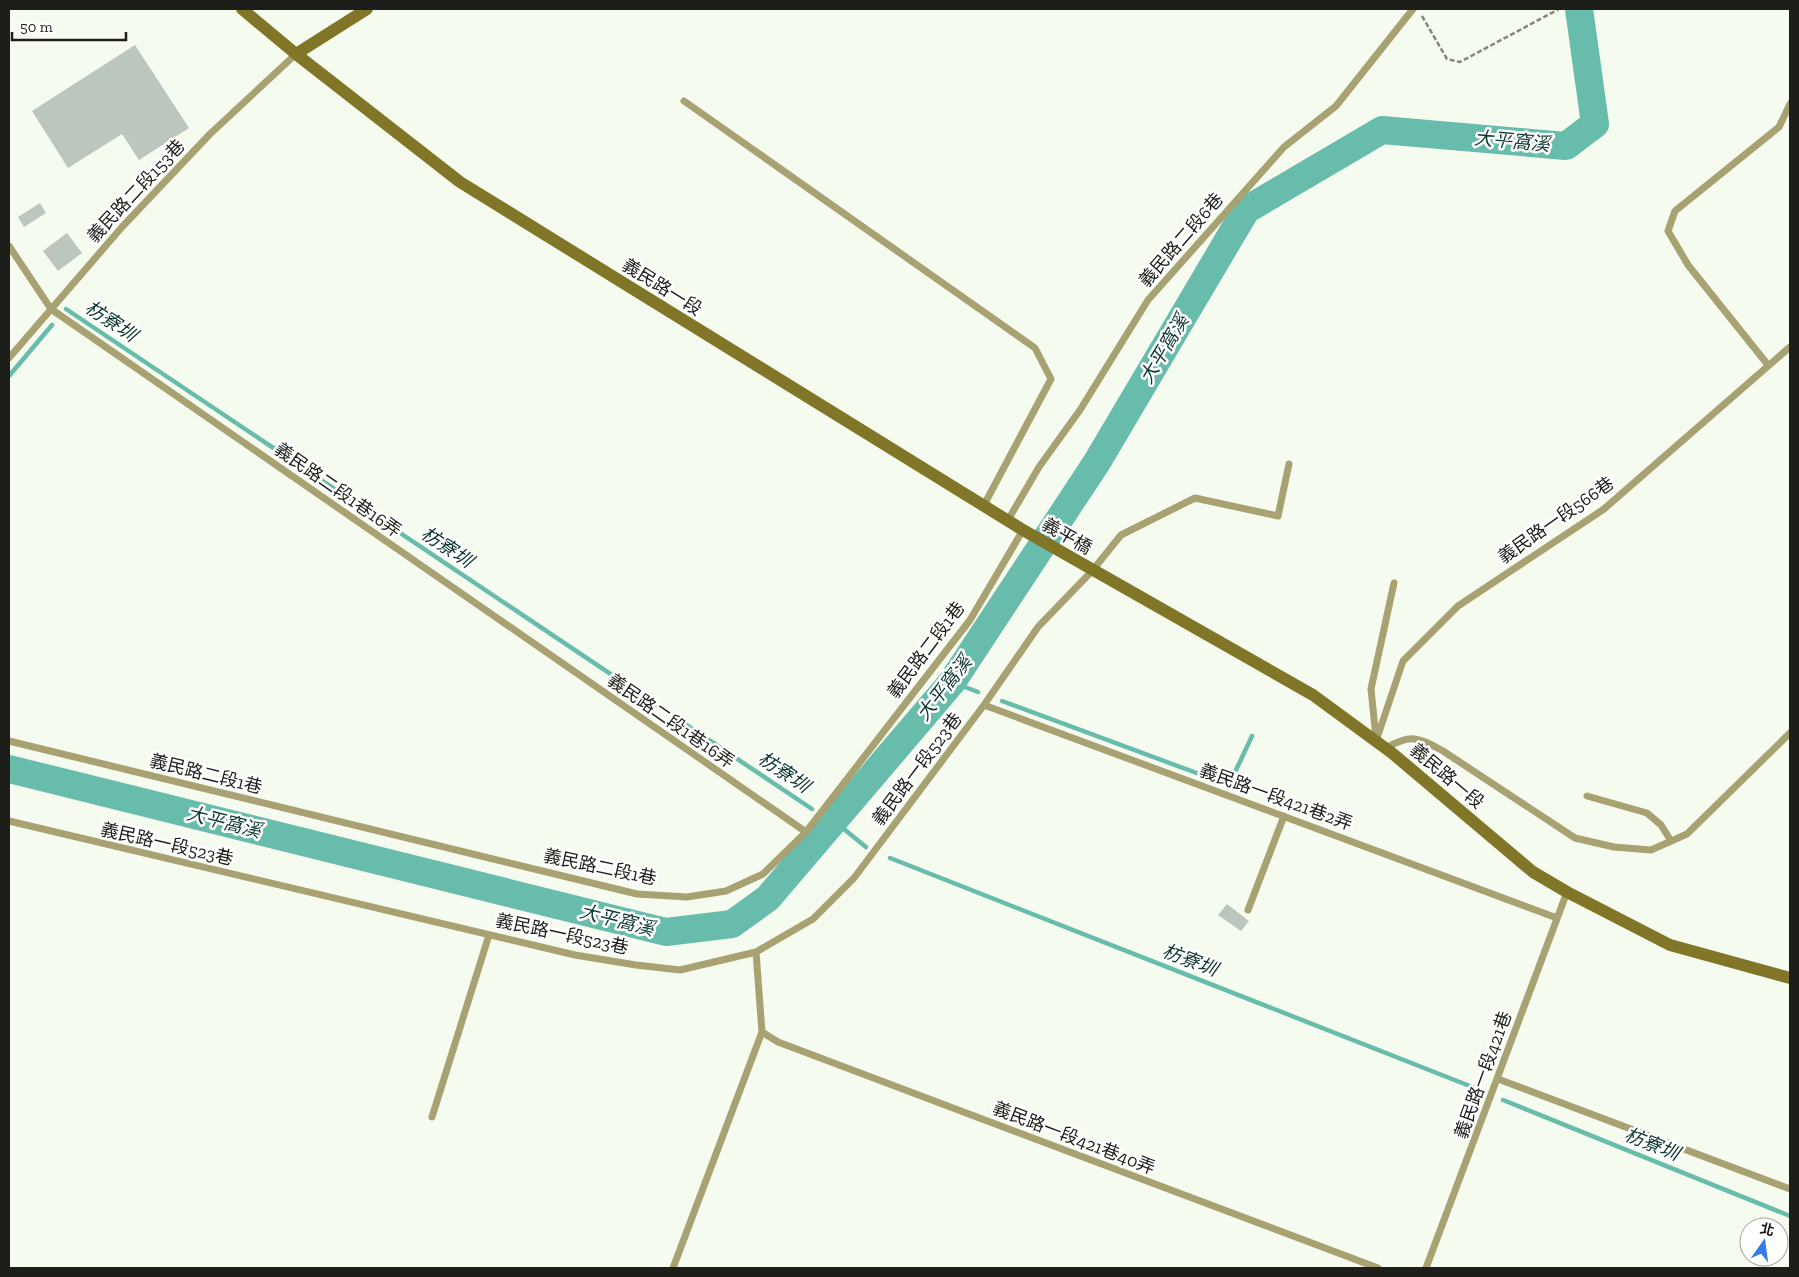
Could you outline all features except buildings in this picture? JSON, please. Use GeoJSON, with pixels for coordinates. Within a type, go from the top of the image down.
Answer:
{"type":"FeatureCollection","features":[{"type":"Feature","properties":{"kind":"street","name":"義民路一段"},"geometry":{"type":"LineString","coordinates":[[242,9],[296,54],[460,182],[1023,530]]}},
{"type":"Feature","properties":{"kind":"street"},"geometry":{"type":"LineString","coordinates":[[296,54],[367,9]]}},
{"type":"Feature","properties":{"kind":"street","name":"義平橋"},"geometry":{"type":"LineString","coordinates":[[1023,530],[1092,571]]}},
{"type":"Feature","properties":{"kind":"street","name":"義民路一段"},"geometry":{"type":"LineString","coordinates":[[1092,571],[1313,695],[1381,744],[1533,872],[1567,892],[1670,945],[1790,978]]}},
{"type":"Feature","properties":{"kind":"lane","name":"義民路二段6巷"},"geometry":{"type":"LineString","coordinates":[[1008,520],[1039,466],[1080,410],[1148,300],[1284,147],[1336,106],[1412,10]]}},
{"type":"Feature","properties":{"kind":"lane","name":"義民路二段153巷"},"geometry":{"type":"LineString","coordinates":[[9,358],[122,227],[210,134],[296,54]]}},
{"type":"Feature","properties":{"kind":"lane"},"geometry":{"type":"LineString","coordinates":[[684,101],[1035,348],[1051,379],[984,505]]}},
{"type":"Feature","properties":{"kind":"lane"},"geometry":{"type":"LineString","coordinates":[[1768,365],[1688,265],[1668,231],[1675,211],[1779,127],[1790,104]]}},
{"type":"Feature","properties":{"kind":"lane"},"geometry":{"type":"LineString","coordinates":[[9,246],[51,309]]}},
{"type":"Feature","properties":{"kind":"lane","name":"義民路二段1巷16弄"},"geometry":{"type":"LineString","coordinates":[[51,309],[806,832]]}},
{"type":"Feature","properties":{"kind":"lane","name":"義民路一段566巷"},"geometry":{"type":"LineString","coordinates":[[1381,744],[1403,661],[1458,606],[1604,509],[1790,347]]}},
{"type":"Feature","properties":{"kind":"lane","name":"義民路一段523巷"},"geometry":{"type":"LineString","coordinates":[[9,821],[575,955],[680,970],[756,952],[813,919],[854,878],[984,704],[1038,627],[1092,571],[1121,535],[1195,498],[1278,516],[1289,464]]}},
{"type":"Feature","properties":{"kind":"lane","name":"義民路二段1巷"},"geometry":{"type":"LineString","coordinates":[[9,741],[637,894],[687,897],[726,891],[763,874],[806,832],[970,620],[1023,530]]}},
{"type":"Feature","properties":{"kind":"lane"},"geometry":{"type":"LineString","coordinates":[[1394,583],[1371,689],[1381,744],[1400,740],[1421,739],[1443,751],[1575,838],[1614,847],[1651,850],[1687,834],[1790,733]]}},
{"type":"Feature","properties":{"kind":"lane","name":"義民路一段421巷2弄"},"geometry":{"type":"LineString","coordinates":[[984,704],[1556,918]]}},
{"type":"Feature","properties":{"kind":"lane"},"geometry":{"type":"LineString","coordinates":[[1587,796],[1646,813],[1661,825],[1671,841]]}},
{"type":"Feature","properties":{"kind":"lane"},"geometry":{"type":"LineString","coordinates":[[1248,910],[1284,816]]}},
{"type":"Feature","properties":{"kind":"lane","name":"義民路一段421巷"},"geometry":{"type":"LineString","coordinates":[[1426,1268],[1567,892]]}},
{"type":"Feature","properties":{"kind":"lane"},"geometry":{"type":"LineString","coordinates":[[432,1117],[489,935]]}},
{"type":"Feature","properties":{"kind":"lane"},"geometry":{"type":"LineString","coordinates":[[673,1268],[762,1032],[756,952]]}},
{"type":"Feature","properties":{"kind":"lane","name":"義民路一段421巷40弄"},"geometry":{"type":"LineString","coordinates":[[762,1032],[778,1042],[1378,1268]]}},
{"type":"Feature","properties":{"kind":"lane"},"geometry":{"type":"LineString","coordinates":[[1498,1079],[1790,1190]]}},
{"type":"Feature","properties":{"kind":"path"},"geometry":{"type":"LineString","coordinates":[[1412,10],[1422,16],[1448,59],[1460,62],[1558,9]]}},
{"type":"Feature","properties":{"kind":"waterway","name":"大平窩溪"},"geometry":{"type":"LineString","coordinates":[[9,769],[666,932],[732,924],[768,898],[952,682],[1097,462],[1246,210],[1382,130],[1566,146],[1595,124],[1579,9]]}},
{"type":"Feature","properties":{"kind":"waterway","name":"枋寮圳"},"geometry":{"type":"LineString","coordinates":[[66,309],[812,809]]}},
{"type":"Feature","properties":{"kind":"waterway","name":"枋寮圳"},"geometry":{"type":"LineString","coordinates":[[9,376],[52,325]]}},
{"type":"Feature","properties":{"kind":"waterway"},"geometry":{"type":"LineString","coordinates":[[952,682],[978,692]]}},
{"type":"Feature","properties":{"kind":"waterway"},"geometry":{"type":"LineString","coordinates":[[1002,701],[1229,785],[1252,736]]}},
{"type":"Feature","properties":{"kind":"waterway"},"geometry":{"type":"LineString","coordinates":[[834,821],[866,847]]}},
{"type":"Feature","properties":{"kind":"waterway","name":"枋寮圳"},"geometry":{"type":"LineString","coordinates":[[890,858],[1480,1090]]}},
{"type":"Feature","properties":{"kind":"waterway","name":"枋寮圳"},"geometry":{"type":"LineString","coordinates":[[1503,1100],[1790,1216]]}}]}
